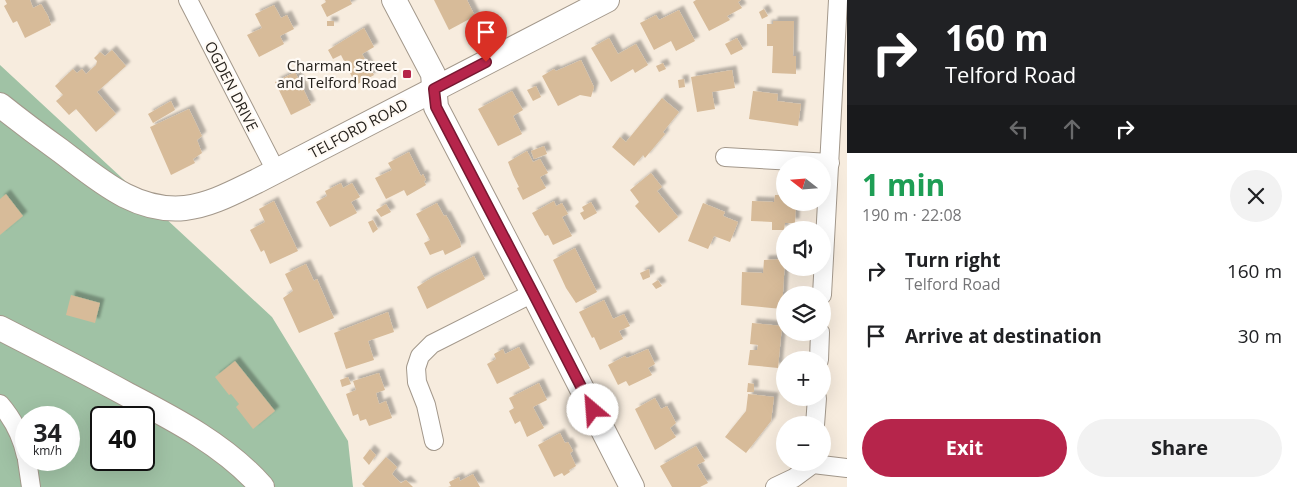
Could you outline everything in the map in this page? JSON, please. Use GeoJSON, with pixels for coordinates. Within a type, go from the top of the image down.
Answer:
{"type":"FeatureCollection","features":[{"type":"Feature","properties":{"kind":"street","name":"OGDEN DRIVE"},"geometry":{"type":"LineString","coordinates":[[188,0],[276,171]]}},
{"type":"Feature","properties":{"kind":"street"},"geometry":{"type":"LineString","coordinates":[[394,0],[433,74],[436,107],[632,487]]}},
{"type":"Feature","properties":{"kind":"street","name":"TELFORD ROAD"},"geometry":{"type":"LineString","coordinates":[[0,105],[105,184],[125,196],[157,207],[181,208],[201,205],[237,191],[606,0]]}},
{"type":"Feature","properties":{"kind":"street"},"geometry":{"type":"LineString","coordinates":[[831,156],[841,75],[838,0]]}},
{"type":"Feature","properties":{"kind":"street"},"geometry":{"type":"LineString","coordinates":[[725,157],[776,160]]}},
{"type":"Feature","properties":{"kind":"street"},"geometry":{"type":"LineString","coordinates":[[823,286],[827,211]]}},
{"type":"Feature","properties":{"kind":"street"},"geometry":{"type":"LineString","coordinates":[[434,441],[426,405],[417,382],[416,368],[420,356],[432,344],[533,293]]}},
{"type":"Feature","properties":{"kind":"street"},"geometry":{"type":"LineString","coordinates":[[0,328],[168,416],[226,453],[262,487]]}},
{"type":"Feature","properties":{"kind":"street"},"geometry":{"type":"LineString","coordinates":[[0,404],[15,424]]}},
{"type":"Feature","properties":{"kind":"street"},"geometry":{"type":"LineString","coordinates":[[831,466],[847,468]]}},
{"type":"Feature","properties":{"kind":"street"},"geometry":{"type":"LineString","coordinates":[[29,471],[31,487]]}},
{"type":"Feature","properties":{"kind":"street"},"geometry":{"type":"LineString","coordinates":[[775,487],[794,478],[803,471]]}},
{"type":"Feature","properties":{"kind":"green space"},"geometry":{"type":"Polygon","coordinates":[[[0,65],[272,317],[348,441],[353,487],[0,487],[0,65]]]}},
{"type":"Feature","properties":{"kind":"building"},"geometry":{"type":"Polygon","coordinates":[[[5,0],[30,0],[33,8],[41,4],[51,25],[25,38],[17,21],[13,23],[4,6],[7,4],[5,0]]]}},
{"type":"Feature","properties":{"kind":"building"},"geometry":{"type":"Polygon","coordinates":[[[325,0],[350,0],[352,4],[327,17],[321,5],[326,2],[325,0]]]}},
{"type":"Feature","properties":{"kind":"building"},"geometry":{"type":"Polygon","coordinates":[[[434,0],[467,0],[475,16],[449,30],[434,0]]]}},
{"type":"Feature","properties":{"kind":"building"},"geometry":{"type":"Polygon","coordinates":[[[696,0],[741,0],[738,2],[742,8],[727,16],[730,20],[709,31],[693,2],[696,0]]]}},
{"type":"Feature","properties":{"kind":"building"},"geometry":{"type":"Polygon","coordinates":[[[274,5],[281,18],[287,15],[294,29],[280,36],[284,44],[259,57],[247,35],[262,28],[255,14],[274,5]]]}},
{"type":"Feature","properties":{"kind":"building"},"geometry":{"type":"Polygon","coordinates":[[[764,9],[768,16],[762,19],[759,12],[764,9]]]}},
{"type":"Feature","properties":{"kind":"building"},"geometry":{"type":"Polygon","coordinates":[[[679,10],[695,41],[676,51],[671,41],[654,50],[640,23],[656,15],[659,20],[679,10]]]}},
{"type":"Feature","properties":{"kind":"building"},"geometry":{"type":"Polygon","coordinates":[[[327,21],[334,21],[334,26],[327,26],[327,21]]]}},
{"type":"Feature","properties":{"kind":"building"},"geometry":{"type":"Polygon","coordinates":[[[773,21],[794,21],[793,56],[796,56],[796,74],[772,73],[773,46],[767,46],[767,24],[773,24],[773,21]]]}},
{"type":"Feature","properties":{"kind":"building"},"geometry":{"type":"Polygon","coordinates":[[[364,28],[374,47],[362,54],[374,75],[356,85],[341,55],[333,59],[328,50],[364,28]]]}},
{"type":"Feature","properties":{"kind":"building"},"geometry":{"type":"Polygon","coordinates":[[[609,38],[618,54],[636,44],[648,65],[635,73],[633,69],[611,82],[591,48],[609,38]]]}},
{"type":"Feature","properties":{"kind":"building"},"geometry":{"type":"Polygon","coordinates":[[[737,38],[743,49],[731,55],[725,44],[737,38]]]}},
{"type":"Feature","properties":{"kind":"building"},"geometry":{"type":"Polygon","coordinates":[[[112,50],[126,66],[97,92],[116,114],[96,132],[76,109],[69,115],[56,101],[63,95],[55,86],[73,69],[77,73],[82,69],[86,74],[96,65],[97,61],[94,58],[100,52],[105,56],[112,50]]]}},
{"type":"Feature","properties":{"kind":"building"},"geometry":{"type":"Polygon","coordinates":[[[581,60],[594,87],[591,97],[580,95],[558,106],[542,76],[554,69],[556,71],[581,60]]]}},
{"type":"Feature","properties":{"kind":"building"},"geometry":{"type":"Polygon","coordinates":[[[663,63],[666,69],[659,72],[656,66],[663,63]]]}},
{"type":"Feature","properties":{"kind":"building"},"geometry":{"type":"Polygon","coordinates":[[[732,70],[735,88],[712,92],[715,109],[697,112],[691,77],[732,70]]]}},
{"type":"Feature","properties":{"kind":"building"},"geometry":{"type":"Polygon","coordinates":[[[295,72],[311,105],[291,115],[275,82],[295,72]]]}},
{"type":"Feature","properties":{"kind":"building"},"geometry":{"type":"Polygon","coordinates":[[[684,79],[685,87],[679,88],[678,80],[684,79]]]}},
{"type":"Feature","properties":{"kind":"building"},"geometry":{"type":"Polygon","coordinates":[[[536,86],[541,97],[533,101],[527,90],[536,86]]]}},
{"type":"Feature","properties":{"kind":"building"},"geometry":{"type":"Polygon","coordinates":[[[512,91],[523,110],[513,116],[522,134],[498,146],[478,109],[512,91]]]}},
{"type":"Feature","properties":{"kind":"building"},"geometry":{"type":"Polygon","coordinates":[[[753,91],[778,94],[777,101],[801,104],[798,126],[749,119],[753,91]]]}},
{"type":"Feature","properties":{"kind":"building"},"geometry":{"type":"Polygon","coordinates":[[[662,98],[679,112],[663,132],[665,134],[645,158],[643,155],[634,166],[612,147],[620,137],[626,142],[662,98]]]}},
{"type":"Feature","properties":{"kind":"building"},"geometry":{"type":"Polygon","coordinates":[[[171,101],[175,110],[153,123],[148,114],[171,101]]]}},
{"type":"Feature","properties":{"kind":"building"},"geometry":{"type":"Polygon","coordinates":[[[189,109],[202,136],[197,140],[202,153],[193,159],[195,163],[171,175],[150,127],[189,109]]]}},
{"type":"Feature","properties":{"kind":"building"},"geometry":{"type":"Polygon","coordinates":[[[544,146],[547,154],[534,159],[531,151],[544,146]]]}},
{"type":"Feature","properties":{"kind":"building"},"geometry":{"type":"Polygon","coordinates":[[[527,151],[533,162],[540,159],[548,173],[540,177],[546,188],[523,200],[508,162],[527,151]]]}},
{"type":"Feature","properties":{"kind":"building"},"geometry":{"type":"Polygon","coordinates":[[[409,152],[421,176],[423,174],[426,185],[407,196],[404,190],[386,199],[375,178],[392,170],[388,163],[409,152]]]}},
{"type":"Feature","properties":{"kind":"building"},"geometry":{"type":"Polygon","coordinates":[[[651,173],[662,187],[657,191],[678,217],[659,233],[635,206],[639,202],[630,190],[651,173]]]}},
{"type":"Feature","properties":{"kind":"building"},"geometry":{"type":"Polygon","coordinates":[[[341,183],[343,188],[352,183],[360,197],[351,202],[357,213],[330,227],[316,202],[327,196],[325,191],[341,183]]]}},
{"type":"Feature","properties":{"kind":"building"},"geometry":{"type":"Polygon","coordinates":[[[6,194],[23,216],[0,235],[0,199],[6,194]]]}},
{"type":"Feature","properties":{"kind":"building"},"geometry":{"type":"Polygon","coordinates":[[[776,195],[776,211],[796,211],[795,221],[776,221],[776,230],[772,230],[772,222],[751,221],[752,201],[774,202],[776,195]]]}},
{"type":"Feature","properties":{"kind":"building"},"geometry":{"type":"Polygon","coordinates":[[[274,201],[298,251],[270,264],[264,250],[261,252],[250,230],[265,222],[259,209],[274,201]]]}},
{"type":"Feature","properties":{"kind":"building"},"geometry":{"type":"Polygon","coordinates":[[[554,201],[556,206],[562,203],[568,214],[562,217],[572,236],[553,245],[548,235],[545,236],[532,213],[554,201]]]}},
{"type":"Feature","properties":{"kind":"building"},"geometry":{"type":"Polygon","coordinates":[[[591,202],[597,213],[584,220],[580,213],[584,211],[582,207],[591,202]]]}},
{"type":"Feature","properties":{"kind":"building"},"geometry":{"type":"Polygon","coordinates":[[[437,203],[444,216],[446,215],[460,241],[461,247],[445,255],[443,250],[430,255],[424,243],[430,240],[416,214],[437,203]]]}},
{"type":"Feature","properties":{"kind":"building"},"geometry":{"type":"Polygon","coordinates":[[[703,203],[725,212],[723,216],[738,222],[730,242],[714,236],[708,249],[688,241],[703,203]]]}},
{"type":"Feature","properties":{"kind":"building"},"geometry":{"type":"Polygon","coordinates":[[[386,204],[391,212],[381,217],[376,210],[386,204]]]}},
{"type":"Feature","properties":{"kind":"building"},"geometry":{"type":"Polygon","coordinates":[[[373,220],[378,229],[373,233],[368,222],[373,220]]]}},
{"type":"Feature","properties":{"kind":"building"},"geometry":{"type":"Polygon","coordinates":[[[575,248],[597,292],[576,303],[566,288],[553,260],[575,248]]]}},
{"type":"Feature","properties":{"kind":"building"},"geometry":{"type":"Polygon","coordinates":[[[474,256],[485,279],[427,309],[417,287],[474,256]]]}},
{"type":"Feature","properties":{"kind":"building"},"geometry":{"type":"Polygon","coordinates":[[[776,259],[776,276],[784,276],[783,286],[776,286],[776,308],[741,305],[742,272],[763,273],[764,260],[776,259]]]}},
{"type":"Feature","properties":{"kind":"building"},"geometry":{"type":"Polygon","coordinates":[[[306,264],[314,281],[317,279],[334,318],[299,333],[283,298],[293,291],[285,274],[306,264]]]}},
{"type":"Feature","properties":{"kind":"building"},"geometry":{"type":"Polygon","coordinates":[[[649,269],[650,277],[643,280],[640,273],[649,269]]]}},
{"type":"Feature","properties":{"kind":"building"},"geometry":{"type":"Polygon","coordinates":[[[658,280],[662,286],[656,289],[652,284],[658,280]]]}},
{"type":"Feature","properties":{"kind":"building"},"geometry":{"type":"Polygon","coordinates":[[[71,295],[100,303],[95,323],[66,315],[71,295]]]}},
{"type":"Feature","properties":{"kind":"building"},"geometry":{"type":"Polygon","coordinates":[[[604,300],[613,319],[624,314],[630,326],[619,331],[623,339],[600,350],[579,312],[604,300]]]}},
{"type":"Feature","properties":{"kind":"building"},"geometry":{"type":"Polygon","coordinates":[[[388,312],[394,332],[368,341],[374,360],[346,369],[334,333],[388,312]]]}},
{"type":"Feature","properties":{"kind":"building"},"geometry":{"type":"Polygon","coordinates":[[[752,323],[776,325],[776,341],[781,341],[780,351],[776,351],[776,368],[748,365],[750,350],[757,350],[758,345],[750,344],[752,323]]]}},
{"type":"Feature","properties":{"kind":"building"},"geometry":{"type":"Polygon","coordinates":[[[519,347],[530,368],[497,384],[487,364],[496,359],[494,354],[503,349],[505,354],[519,347]]]}},
{"type":"Feature","properties":{"kind":"building"},"geometry":{"type":"Polygon","coordinates":[[[648,349],[655,364],[648,368],[652,375],[629,386],[626,381],[618,385],[608,365],[625,356],[627,358],[648,349]]]}},
{"type":"Feature","properties":{"kind":"building"},"geometry":{"type":"Polygon","coordinates":[[[235,361],[275,411],[253,429],[236,407],[239,404],[215,377],[235,361]]]}},
{"type":"Feature","properties":{"kind":"building"},"geometry":{"type":"Polygon","coordinates":[[[379,373],[385,390],[376,393],[379,404],[386,401],[392,418],[369,426],[366,419],[360,421],[358,414],[353,416],[346,394],[356,390],[353,381],[379,373]]]}},
{"type":"Feature","properties":{"kind":"building"},"geometry":{"type":"Polygon","coordinates":[[[348,377],[351,384],[342,387],[340,380],[348,377]]]}},
{"type":"Feature","properties":{"kind":"building"},"geometry":{"type":"Polygon","coordinates":[[[539,383],[547,400],[533,407],[544,428],[527,437],[520,421],[515,424],[509,411],[514,408],[509,398],[539,383]]]}},
{"type":"Feature","properties":{"kind":"building"},"geometry":{"type":"Polygon","coordinates":[[[748,383],[754,384],[754,392],[747,392],[748,383]]]}},
{"type":"Feature","properties":{"kind":"building"},"geometry":{"type":"Polygon","coordinates":[[[748,394],[774,397],[771,421],[746,453],[725,437],[746,411],[748,394]]]}},
{"type":"Feature","properties":{"kind":"building"},"geometry":{"type":"Polygon","coordinates":[[[655,398],[661,409],[667,406],[676,423],[670,428],[676,437],[655,450],[635,409],[655,398]]]}},
{"type":"Feature","properties":{"kind":"building"},"geometry":{"type":"Polygon","coordinates":[[[560,433],[565,443],[568,442],[573,451],[570,453],[576,466],[564,476],[562,473],[554,477],[538,445],[560,433]]]}},
{"type":"Feature","properties":{"kind":"building"},"geometry":{"type":"Polygon","coordinates":[[[696,446],[705,461],[697,465],[708,483],[700,487],[672,487],[660,466],[696,446]]]}},
{"type":"Feature","properties":{"kind":"building"},"geometry":{"type":"Polygon","coordinates":[[[370,449],[376,455],[369,465],[363,458],[370,449]]]}},
{"type":"Feature","properties":{"kind":"building"},"geometry":{"type":"Polygon","coordinates":[[[386,457],[397,467],[392,474],[401,483],[406,480],[413,487],[365,487],[362,484],[386,457]]]}},
{"type":"Feature","properties":{"kind":"building"},"geometry":{"type":"Polygon","coordinates":[[[473,474],[480,487],[448,487],[451,486],[449,482],[459,477],[460,481],[473,474]]]}},
{"type":"Feature","properties":{"kind":"place","name":"Charman Street and Telford Road"},"geometry":{"type":"Point","coordinates":[407,74]}},
{"type":"Feature","properties":{"kind":"route"},"geometry":{"type":"LineString","coordinates":[[486,62],[434,89],[436,107],[593,410]]}}]}
